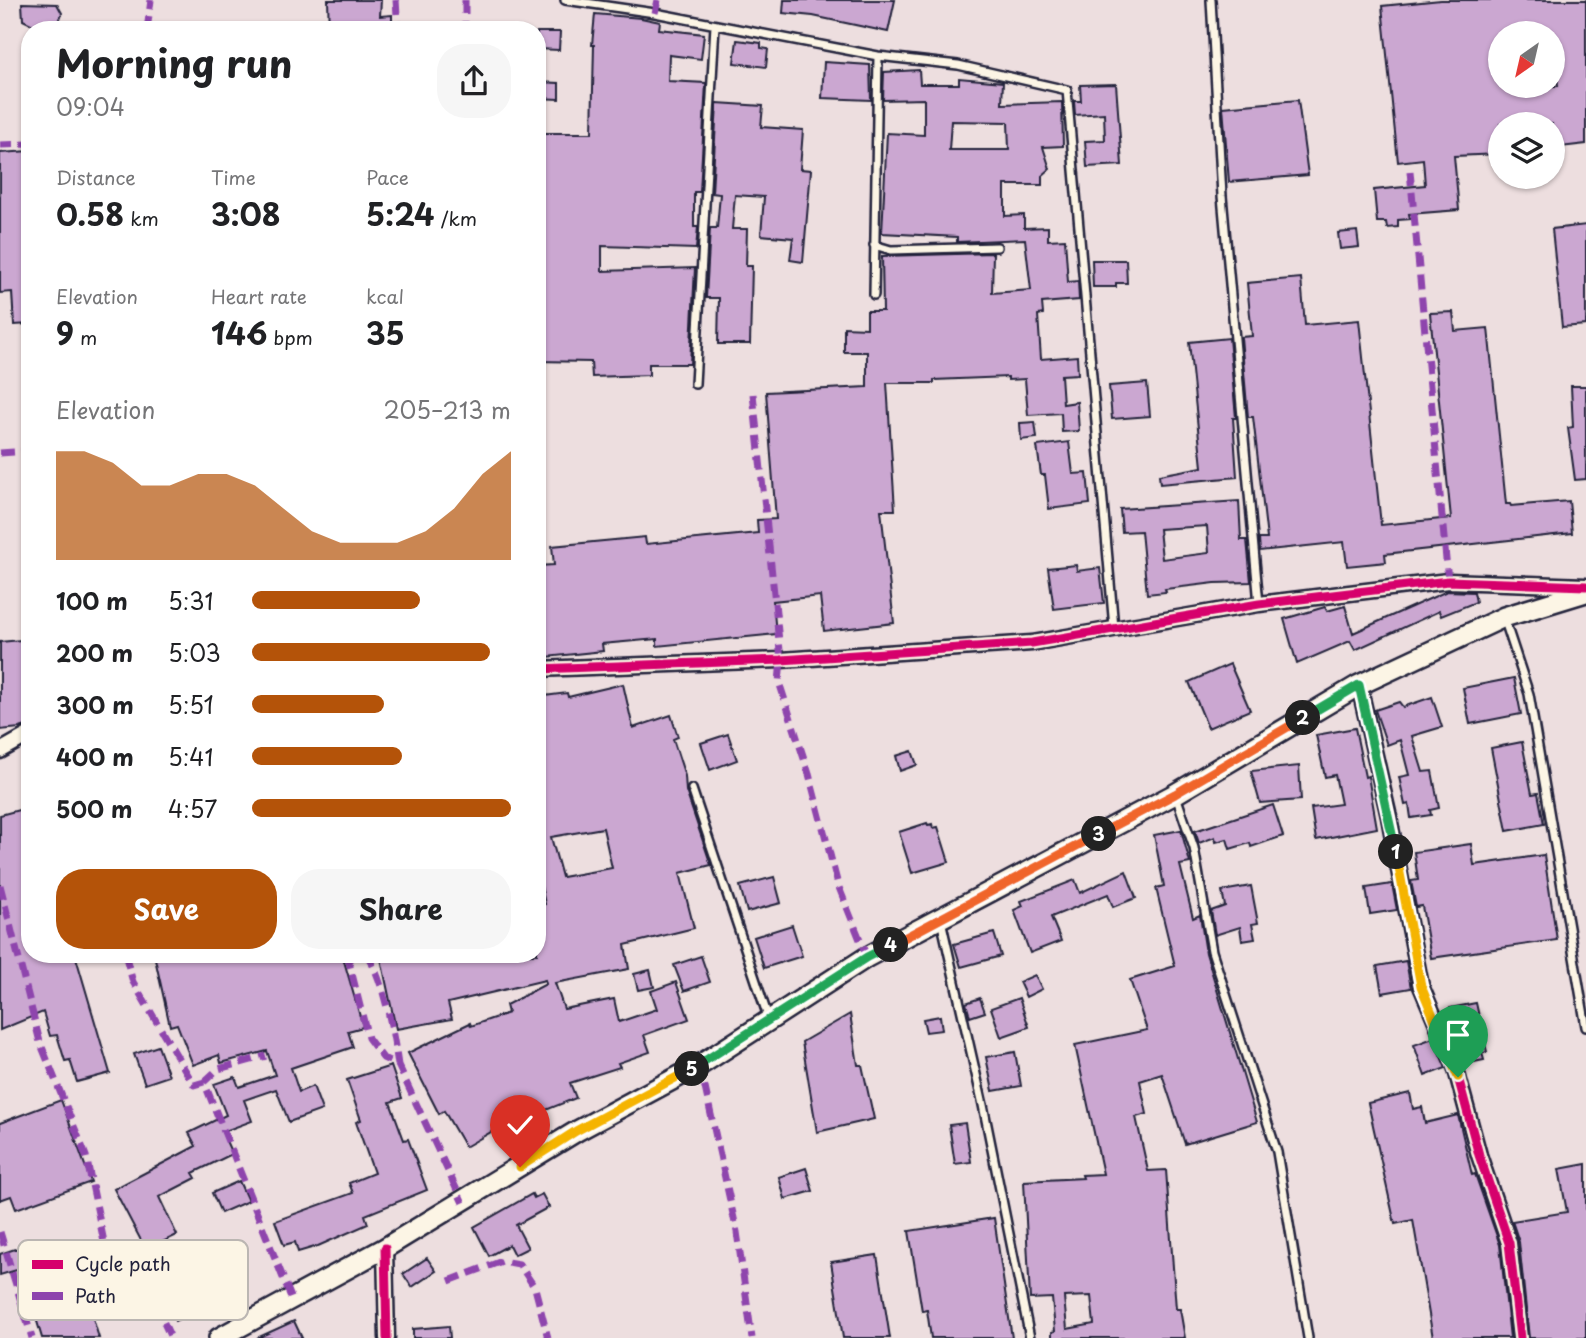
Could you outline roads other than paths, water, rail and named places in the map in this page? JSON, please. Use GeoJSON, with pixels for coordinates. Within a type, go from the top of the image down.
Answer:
{"type":"FeatureCollection","features":[{"type":"Feature","properties":{"kind":"main road"},"geometry":{"type":"LineString","coordinates":[[219,1338],[385,1248],[576,1131],[700,1065],[867,957],[1175,794],[1359,685],[1504,617],[1586,592]]}},
{"type":"Feature","properties":{"kind":"street"},"geometry":{"type":"LineString","coordinates":[[546,669],[781,660],[1032,643],[1259,604],[1448,581],[1586,586]]}},
{"type":"Feature","properties":{"kind":"street"},"geometry":{"type":"LineString","coordinates":[[1359,685],[1389,817],[1421,986],[1455,1066],[1479,1154],[1509,1243],[1520,1338]]}},
{"type":"Feature","properties":{"kind":"street"},"geometry":{"type":"LineString","coordinates":[[0,751],[21,739]]}},
{"type":"Feature","properties":{"kind":"street"},"geometry":{"type":"LineString","coordinates":[[385,1248],[387,1338]]}},
{"type":"Feature","properties":{"kind":"lane"},"geometry":{"type":"LineString","coordinates":[[565,0],[878,56],[958,65],[1067,90],[1114,628]]}},
{"type":"Feature","properties":{"kind":"lane"},"geometry":{"type":"LineString","coordinates":[[1211,0],[1223,196],[1259,604]]}},
{"type":"Feature","properties":{"kind":"lane"},"geometry":{"type":"LineString","coordinates":[[695,384],[715,26]]}},
{"type":"Feature","properties":{"kind":"lane"},"geometry":{"type":"LineString","coordinates":[[874,295],[878,56]]}},
{"type":"Feature","properties":{"kind":"lane"},"geometry":{"type":"LineString","coordinates":[[874,246],[891,250],[997,247]]}},
{"type":"Feature","properties":{"kind":"lane"},"geometry":{"type":"LineString","coordinates":[[1504,617],[1529,694],[1586,1027]]}},
{"type":"Feature","properties":{"kind":"lane"},"geometry":{"type":"LineString","coordinates":[[692,789],[769,1020]]}},
{"type":"Feature","properties":{"kind":"lane"},"geometry":{"type":"LineString","coordinates":[[1175,794],[1194,848],[1212,951],[1277,1152],[1308,1338]]}},
{"type":"Feature","properties":{"kind":"lane"},"geometry":{"type":"LineString","coordinates":[[941,919],[1031,1338]]}}]}
